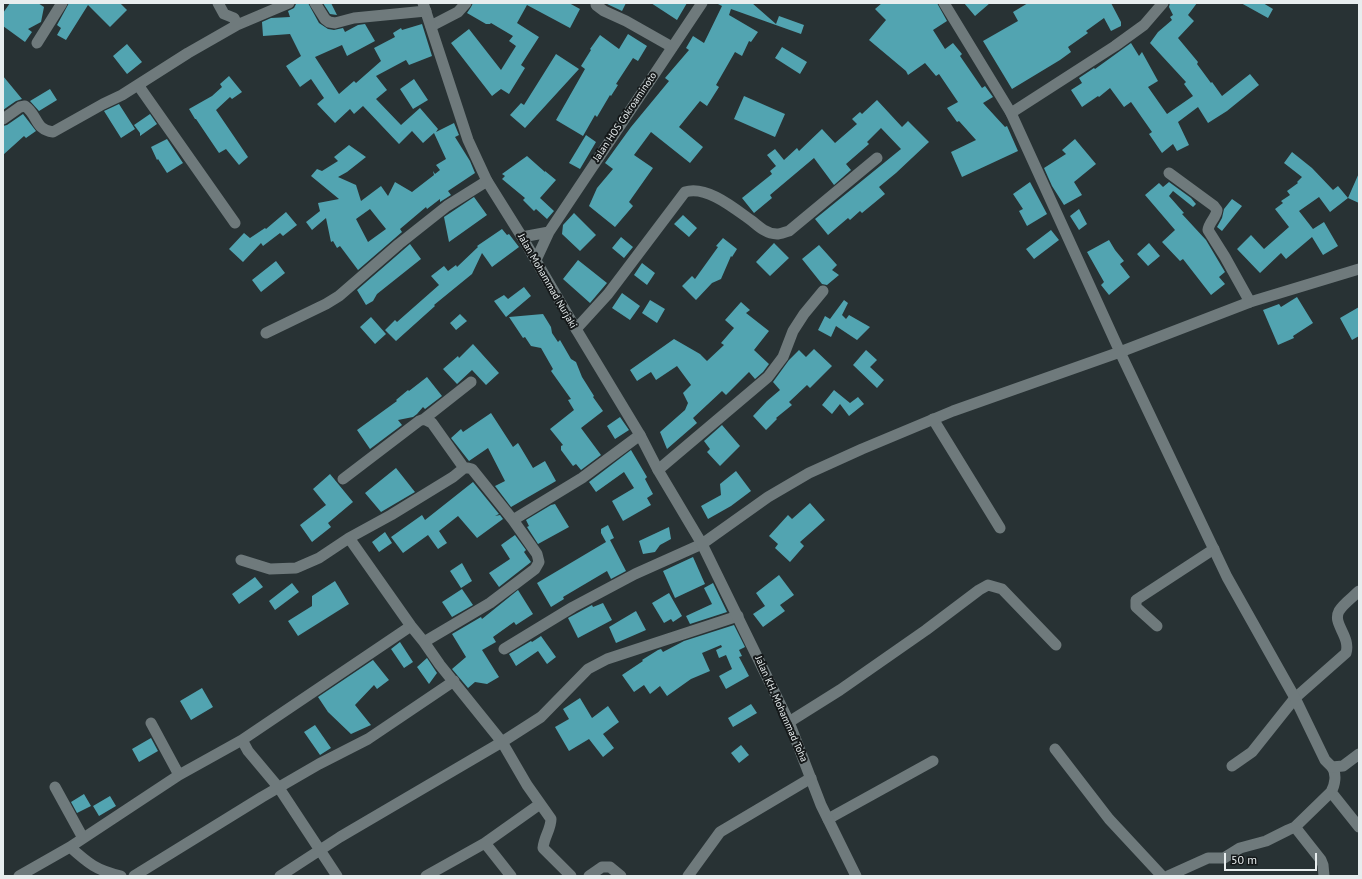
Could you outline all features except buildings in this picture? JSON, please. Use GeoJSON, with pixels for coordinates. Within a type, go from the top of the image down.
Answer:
{"type":"FeatureCollection","features":[{"type":"Feature","properties":{"kind":"street"},"geometry":{"type":"LineString","coordinates":[[37,43],[62,3]]}},
{"type":"Feature","properties":{"kind":"street"},"geometry":{"type":"LineString","coordinates":[[218,3],[224,14],[236,22]]}},
{"type":"Feature","properties":{"kind":"street"},"geometry":{"type":"LineString","coordinates":[[3,119],[20,107],[25,106],[45,131],[53,132],[138,85],[236,22],[289,3]]}},
{"type":"Feature","properties":{"kind":"street"},"geometry":{"type":"LineString","coordinates":[[315,3],[324,19],[335,23],[354,18],[424,7]]}},
{"type":"Feature","properties":{"kind":"street"},"geometry":{"type":"LineString","coordinates":[[431,26],[458,12],[466,3]]}},
{"type":"Feature","properties":{"kind":"street"},"geometry":{"type":"LineString","coordinates":[[596,3],[596,5],[604,12],[626,21],[672,47]]}},
{"type":"Feature","properties":{"kind":"street","name":"Jalan HOS Cokroaminoto"},"geometry":{"type":"LineString","coordinates":[[536,260],[549,232],[702,3]]}},
{"type":"Feature","properties":{"kind":"street"},"geometry":{"type":"LineString","coordinates":[[944,3],[1011,113],[1120,352],[1227,578],[1295,698],[1325,760],[1334,770],[1335,786],[1331,792],[1295,827],[1266,842],[1240,848],[1224,858],[1208,858],[1168,876]]}},
{"type":"Feature","properties":{"kind":"street"},"geometry":{"type":"LineString","coordinates":[[1011,113],[1116,46],[1144,26],[1163,3]]}},
{"type":"Feature","properties":{"kind":"street","name":"Jalan Mohammad Nurjaki"},"geometry":{"type":"LineString","coordinates":[[424,7],[468,140],[487,181],[536,260],[640,435],[658,470],[702,544]]}},
{"type":"Feature","properties":{"kind":"street"},"geometry":{"type":"LineString","coordinates":[[138,85],[235,223]]}},
{"type":"Feature","properties":{"kind":"street"},"geometry":{"type":"LineString","coordinates":[[576,329],[608,294],[686,192],[692,190],[704,191],[730,206],[766,231],[777,234],[789,231],[877,158]]}},
{"type":"Feature","properties":{"kind":"street"},"geometry":{"type":"LineString","coordinates":[[1169,173],[1214,206],[1217,210],[1215,216],[1209,224],[1208,230],[1250,302]]}},
{"type":"Feature","properties":{"kind":"street"},"geometry":{"type":"LineString","coordinates":[[266,334],[339,296],[447,206],[487,181]]}},
{"type":"Feature","properties":{"kind":"street"},"geometry":{"type":"LineString","coordinates":[[522,237],[549,232]]}},
{"type":"Feature","properties":{"kind":"street"},"geometry":{"type":"LineString","coordinates":[[504,649],[573,606],[635,574],[702,544],[768,497],[810,473],[862,448],[933,419],[1120,352],[1250,302],[1359,269]]}},
{"type":"Feature","properties":{"kind":"street"},"geometry":{"type":"LineString","coordinates":[[658,470],[768,377],[783,357],[793,331],[804,314],[823,291]]}},
{"type":"Feature","properties":{"kind":"street"},"geometry":{"type":"LineString","coordinates":[[343,479],[471,382]]}},
{"type":"Feature","properties":{"kind":"street"},"geometry":{"type":"LineString","coordinates":[[424,419],[432,423],[464,468]]}},
{"type":"Feature","properties":{"kind":"street"},"geometry":{"type":"LineString","coordinates":[[933,419],[1000,528]]}},
{"type":"Feature","properties":{"kind":"street"},"geometry":{"type":"LineString","coordinates":[[513,520],[582,478],[640,435]]}},
{"type":"Feature","properties":{"kind":"street"},"geometry":{"type":"LineString","coordinates":[[241,560],[270,569],[296,568],[320,558],[349,538],[391,515],[453,477],[464,468],[472,469],[513,520],[537,554],[539,562],[535,569],[490,603],[424,642]]}},
{"type":"Feature","properties":{"kind":"street"},"geometry":{"type":"LineString","coordinates":[[349,538],[410,626],[502,742],[519,772],[551,819],[544,848],[571,876]]}},
{"type":"Feature","properties":{"kind":"street","name":"Jalan KH. Mohammad Toha"},"geometry":{"type":"LineString","coordinates":[[702,544],[789,722],[821,805],[856,876]]}},
{"type":"Feature","properties":{"kind":"street"},"geometry":{"type":"LineString","coordinates":[[1156,626],[1136,607],[1136,600],[1214,548]]}},
{"type":"Feature","properties":{"kind":"street"},"geometry":{"type":"LineString","coordinates":[[789,722],[840,690],[988,585],[1002,589],[1056,645]]}},
{"type":"Feature","properties":{"kind":"street"},"geometry":{"type":"LineString","coordinates":[[1232,766],[1252,752],[1295,698],[1346,653],[1348,645],[1338,624],[1339,611],[1359,591]]}},
{"type":"Feature","properties":{"kind":"street"},"geometry":{"type":"LineString","coordinates":[[280,876],[340,837],[502,742],[541,717],[588,670],[607,659],[738,616]]}},
{"type":"Feature","properties":{"kind":"street"},"geometry":{"type":"LineString","coordinates":[[19,876],[70,847],[179,775],[242,740],[410,626]]}},
{"type":"Feature","properties":{"kind":"street"},"geometry":{"type":"LineString","coordinates":[[134,876],[279,788],[368,739],[454,681]]}},
{"type":"Feature","properties":{"kind":"street"},"geometry":{"type":"LineString","coordinates":[[151,723],[179,775]]}},
{"type":"Feature","properties":{"kind":"street"},"geometry":{"type":"LineString","coordinates":[[242,740],[248,751],[279,788],[337,876]]}},
{"type":"Feature","properties":{"kind":"street"},"geometry":{"type":"LineString","coordinates":[[1055,749],[1109,819],[1162,876]]}},
{"type":"Feature","properties":{"kind":"street"},"geometry":{"type":"LineString","coordinates":[[1332,767],[1342,766],[1359,754]]}},
{"type":"Feature","properties":{"kind":"street"},"geometry":{"type":"LineString","coordinates":[[828,819],[933,761]]}},
{"type":"Feature","properties":{"kind":"street"},"geometry":{"type":"LineString","coordinates":[[688,876],[720,832],[811,778]]}},
{"type":"Feature","properties":{"kind":"street"},"geometry":{"type":"LineString","coordinates":[[55,787],[83,838]]}},
{"type":"Feature","properties":{"kind":"street"},"geometry":{"type":"LineString","coordinates":[[1331,792],[1359,827]]}},
{"type":"Feature","properties":{"kind":"street"},"geometry":{"type":"LineString","coordinates":[[426,876],[485,843],[542,807]]}},
{"type":"Feature","properties":{"kind":"street"},"geometry":{"type":"LineString","coordinates":[[1295,827],[1321,860],[1324,876]]}},
{"type":"Feature","properties":{"kind":"street"},"geometry":{"type":"LineString","coordinates":[[485,843],[511,876]]}},
{"type":"Feature","properties":{"kind":"street"},"geometry":{"type":"LineString","coordinates":[[70,847],[87,863],[104,872],[121,876]]}},
{"type":"Feature","properties":{"kind":"street"},"geometry":{"type":"LineString","coordinates":[[590,876],[602,867],[610,867],[621,876]]}}]}
